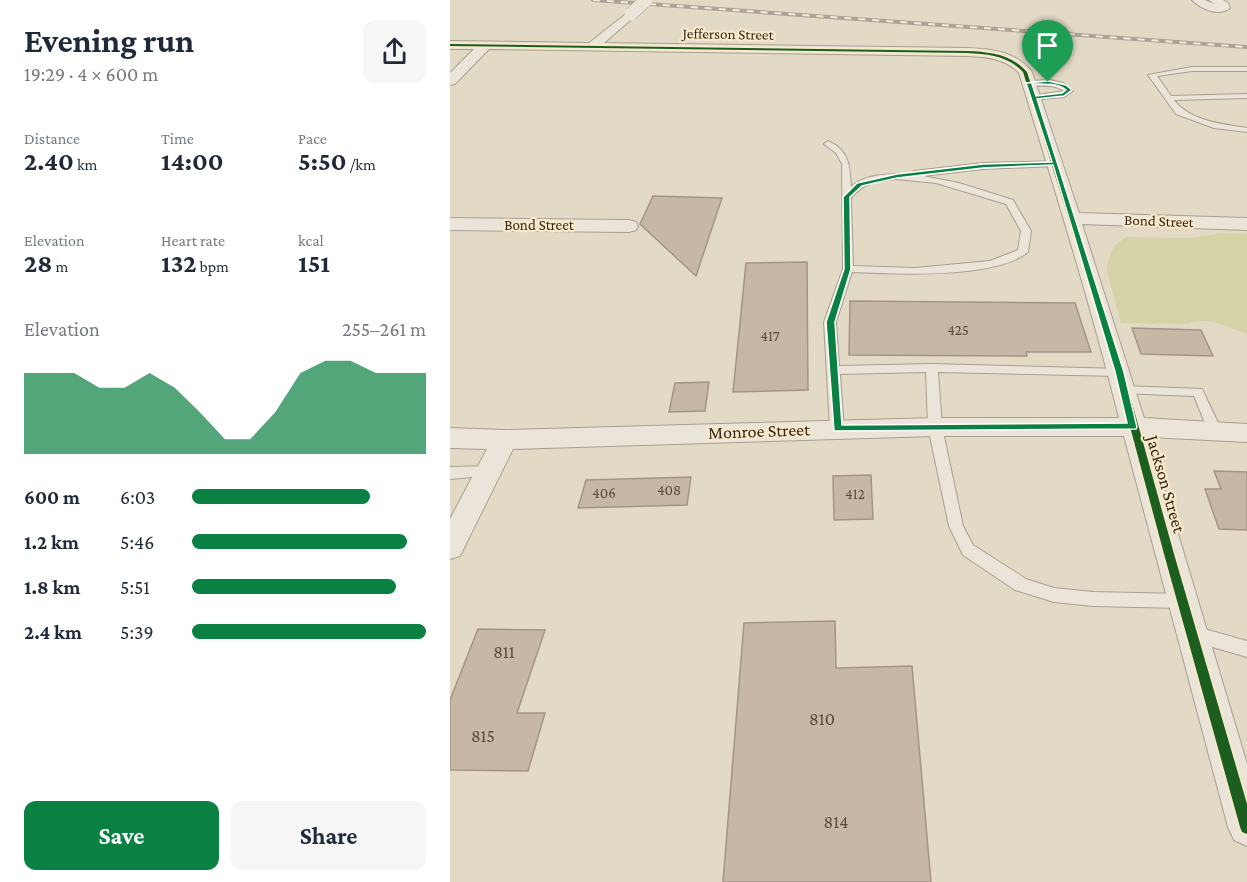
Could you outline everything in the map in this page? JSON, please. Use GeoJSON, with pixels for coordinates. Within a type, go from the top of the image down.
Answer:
{"type":"FeatureCollection","features":[{"type":"Feature","properties":{"kind":"street"},"geometry":{"type":"LineString","coordinates":[[592,47],[646,0]]}},
{"type":"Feature","properties":{"kind":"street"},"geometry":{"type":"LineString","coordinates":[[1198,0],[1208,7],[1224,8],[1224,5],[1215,0]]}},
{"type":"Feature","properties":{"kind":"street","name":"Jefferson Street"},"geometry":{"type":"LineString","coordinates":[[450,45],[967,52],[1005,57]]}},
{"type":"Feature","properties":{"kind":"street"},"geometry":{"type":"LineString","coordinates":[[450,81],[485,46]]}},
{"type":"Feature","properties":{"kind":"street","name":"Jackson Street"},"geometry":{"type":"LineString","coordinates":[[1005,57],[1019,64],[1025,72],[1056,163],[1122,381],[1132,427],[1182,601],[1194,634],[1247,827]]}},
{"type":"Feature","properties":{"kind":"street","name":"Bond Street"},"geometry":{"type":"LineString","coordinates":[[1071,218],[1247,224]]}},
{"type":"Feature","properties":{"kind":"street","name":"Bond Street"},"geometry":{"type":"LineString","coordinates":[[450,224],[629,226]]}},
{"type":"Feature","properties":{"kind":"street","name":"Monroe Street"},"geometry":{"type":"LineString","coordinates":[[450,438],[505,440],[935,428],[1132,427],[1247,433]]}},
{"type":"Feature","properties":{"kind":"street"},"geometry":{"type":"LineString","coordinates":[[450,547],[505,440]]}},
{"type":"Feature","properties":{"kind":"lane"},"geometry":{"type":"LineString","coordinates":[[1247,69],[1192,69],[1152,75],[1179,112],[1217,126],[1247,130]]}},
{"type":"Feature","properties":{"kind":"lane"},"geometry":{"type":"LineString","coordinates":[[1168,98],[1247,96]]}},
{"type":"Feature","properties":{"kind":"lane"},"geometry":{"type":"LineString","coordinates":[[828,144],[839,151],[846,164],[848,269],[830,322],[837,429]]}},
{"type":"Feature","properties":{"kind":"lane"},"geometry":{"type":"LineString","coordinates":[[847,197],[859,184],[897,176],[983,166],[1056,163]]}},
{"type":"Feature","properties":{"kind":"lane"},"geometry":{"type":"LineString","coordinates":[[848,269],[915,271],[992,264],[1023,252],[1026,231],[1010,202],[959,184],[897,176]]}},
{"type":"Feature","properties":{"kind":"lane"},"geometry":{"type":"LineString","coordinates":[[833,370],[932,368],[1122,381],[1198,392],[1215,431]]}},
{"type":"Feature","properties":{"kind":"lane"},"geometry":{"type":"LineString","coordinates":[[932,368],[935,428],[956,526],[968,550],[1021,585],[1054,596],[1182,601]]}},
{"type":"Feature","properties":{"kind":"lane"},"geometry":{"type":"LineString","coordinates":[[450,473],[489,471]]}},
{"type":"Feature","properties":{"kind":"lane"},"geometry":{"type":"LineString","coordinates":[[1194,634],[1247,649]]}},
{"type":"Feature","properties":{"kind":"green space"},"geometry":{"type":"Polygon","coordinates":[[[1220,233],[1247,234],[1247,334],[1218,323],[1202,321],[1188,324],[1121,323],[1107,265],[1114,246],[1126,237],[1193,238],[1220,233]]]}},
{"type":"Feature","properties":{"kind":"building"},"geometry":{"type":"Polygon","coordinates":[[[653,196],[722,198],[696,276],[640,224],[653,196]]]}},
{"type":"Feature","properties":{"kind":"building"},"geometry":{"type":"Polygon","coordinates":[[[807,262],[808,390],[733,392],[746,263],[807,262]]]}},
{"type":"Feature","properties":{"kind":"building"},"geometry":{"type":"Polygon","coordinates":[[[850,301],[1075,303],[1091,352],[1026,352],[1027,356],[849,355],[850,301]]]}},
{"type":"Feature","properties":{"kind":"building"},"geometry":{"type":"Polygon","coordinates":[[[1132,328],[1201,330],[1213,356],[1141,354],[1132,328]]]}},
{"type":"Feature","properties":{"kind":"building"},"geometry":{"type":"Polygon","coordinates":[[[709,382],[705,411],[669,412],[675,383],[709,382]]]}},
{"type":"Feature","properties":{"kind":"building"},"geometry":{"type":"Polygon","coordinates":[[[1214,471],[1247,472],[1247,530],[1219,529],[1205,489],[1221,489],[1214,471]]]}},
{"type":"Feature","properties":{"kind":"building"},"geometry":{"type":"Polygon","coordinates":[[[871,475],[873,519],[834,520],[833,476],[871,475]]]}},
{"type":"Feature","properties":{"kind":"building"},"geometry":{"type":"Polygon","coordinates":[[[691,477],[687,505],[578,508],[586,480],[691,477]]]}},
{"type":"Feature","properties":{"kind":"building"},"geometry":{"type":"Polygon","coordinates":[[[835,621],[836,668],[912,666],[931,882],[723,882],[744,623],[835,621]]]}},
{"type":"Feature","properties":{"kind":"building"},"geometry":{"type":"Polygon","coordinates":[[[478,629],[545,630],[517,713],[545,713],[528,771],[450,770],[450,700],[478,629]]]}},
{"type":"Feature","properties":{"kind":"railway"},"geometry":{"type":"LineString","coordinates":[[593,0],[1247,47]]}},
{"type":"Feature","properties":{"kind":"cycle path"},"geometry":{"type":"LineString","coordinates":[[450,45],[967,52],[999,56],[1019,66],[1025,72],[1117,363],[1247,827]]}},
{"type":"Feature","properties":{"kind":"route"},"geometry":{"type":"LineString","coordinates":[[1048,82],[1029,83],[1034,98],[1056,163],[1019,163],[944,169],[897,176],[859,184],[847,197],[848,269],[830,322],[837,429],[1132,427],[1119,372],[1056,163],[1034,98],[1064,95],[1069,90],[1064,86],[1048,82]]}}]}
